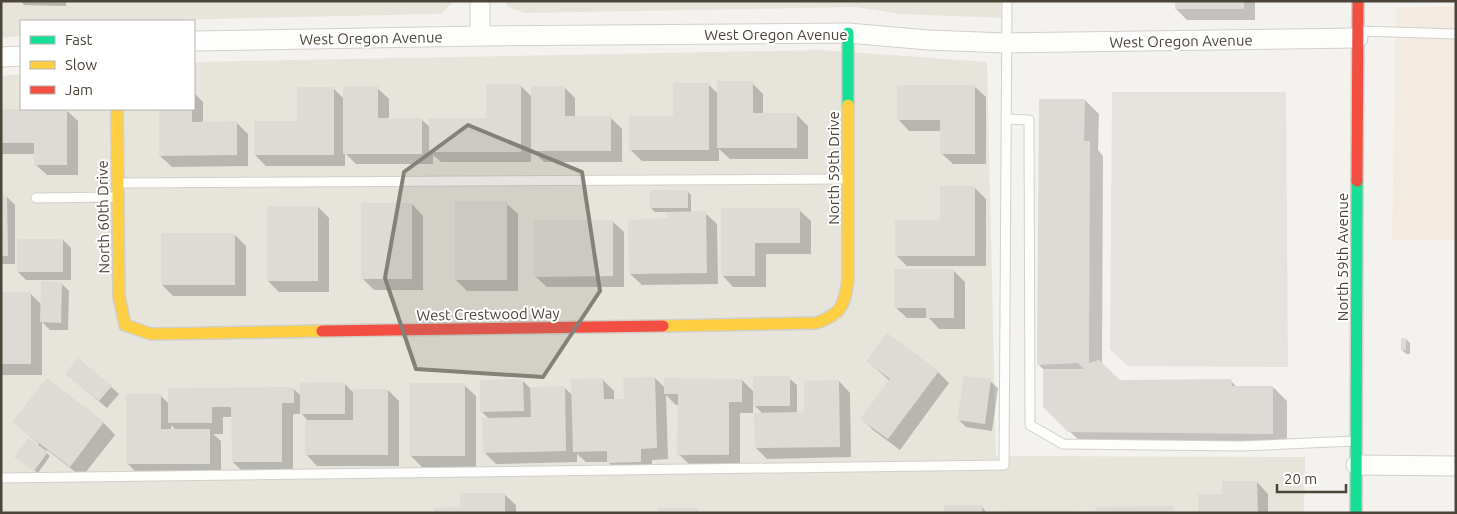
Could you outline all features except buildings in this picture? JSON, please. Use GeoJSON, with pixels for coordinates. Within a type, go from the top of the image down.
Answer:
{"type":"FeatureCollection","features":[{"type":"Feature","properties":{"kind":"street"},"geometry":{"type":"LineString","coordinates":[[480,1],[480,36]]}},
{"type":"Feature","properties":{"kind":"street","name":"North 59th Avenue"},"geometry":{"type":"LineString","coordinates":[[1356,513],[1358,1]]}},
{"type":"Feature","properties":{"kind":"street","name":"West Oregon Avenue"},"geometry":{"type":"LineString","coordinates":[[195,41],[848,33],[1006,44],[1358,34]]}},
{"type":"Feature","properties":{"kind":"street","name":"North 59th Drive"},"geometry":{"type":"LineString","coordinates":[[844,303],[848,280],[848,33]]}},
{"type":"Feature","properties":{"kind":"street"},"geometry":{"type":"LineString","coordinates":[[1,57],[20,56]]}},
{"type":"Feature","properties":{"kind":"street","name":"North 60th Drive"},"geometry":{"type":"LineString","coordinates":[[117,110],[119,296],[125,325]]}},
{"type":"Feature","properties":{"kind":"street","name":"West Crestwood Way"},"geometry":{"type":"LineString","coordinates":[[125,325],[151,334],[816,323],[834,317],[844,303]]}},
{"type":"Feature","properties":{"kind":"street"},"geometry":{"type":"LineString","coordinates":[[1356,465],[1456,466]]}},
{"type":"Feature","properties":{"kind":"lane"},"geometry":{"type":"LineString","coordinates":[[1,478],[1004,465],[1007,1]]}},
{"type":"Feature","properties":{"kind":"lane"},"geometry":{"type":"LineString","coordinates":[[1358,34],[1456,34]]}},
{"type":"Feature","properties":{"kind":"lane"},"geometry":{"type":"LineString","coordinates":[[1006,119],[1029,120],[1030,426],[1063,444],[1242,446],[1356,441]]}},
{"type":"Feature","properties":{"kind":"lane"},"geometry":{"type":"LineString","coordinates":[[118,183],[848,179]]}},
{"type":"Feature","properties":{"kind":"lane"},"geometry":{"type":"LineString","coordinates":[[36,198],[118,197]]}},
{"type":"Feature","properties":{"kind":"highlighted area"},"geometry":{"type":"Polygon","coordinates":[[[468,125],[582,172],[600,291],[543,377],[416,369],[385,278],[404,172],[468,125]]]}},
{"type":"Feature","properties":{"kind":"shaded area"},"geometry":{"type":"Polygon","coordinates":[[[1,1],[454,1],[442,13],[433,14],[172,20],[20,20],[20,36],[1,38],[1,1]]]}},
{"type":"Feature","properties":{"kind":"shaded area"},"geometry":{"type":"Polygon","coordinates":[[[506,1],[1007,1],[1007,18],[901,14],[856,7],[524,13],[507,6],[506,1]]]}},
{"type":"Feature","properties":{"kind":"shaded area"},"geometry":{"type":"Polygon","coordinates":[[[1456,6],[1456,240],[1392,240],[1396,7],[1456,6]]]}},
{"type":"Feature","properties":{"kind":"shaded area"},"geometry":{"type":"Polygon","coordinates":[[[822,50],[987,62],[996,456],[1305,457],[1304,513],[1,513],[1,76],[20,74],[20,110],[195,110],[195,62],[822,50]]]}},
{"type":"Feature","properties":{"kind":"shaded area"},"geometry":{"type":"Polygon","coordinates":[[[1112,92],[1286,92],[1288,367],[1128,366],[1110,350],[1112,92]]]}},
{"type":"Feature","properties":{"kind":"traffic: fast"},"geometry":{"type":"LineString","coordinates":[[848,33],[848,105]]}},
{"type":"Feature","properties":{"kind":"traffic: fast"},"geometry":{"type":"LineString","coordinates":[[1356,513],[1357,181]]}},
{"type":"Feature","properties":{"kind":"traffic: slow"},"geometry":{"type":"LineString","coordinates":[[663,326],[816,323],[825,320],[840,308],[843,303],[848,280],[848,105]]}},
{"type":"Feature","properties":{"kind":"traffic: slow"},"geometry":{"type":"LineString","coordinates":[[117,110],[119,296],[125,325],[151,334],[322,331]]}},
{"type":"Feature","properties":{"kind":"traffic: jam"},"geometry":{"type":"LineString","coordinates":[[1357,181],[1358,1]]}},
{"type":"Feature","properties":{"kind":"traffic: jam"},"geometry":{"type":"LineString","coordinates":[[322,331],[663,326]]}}]}
